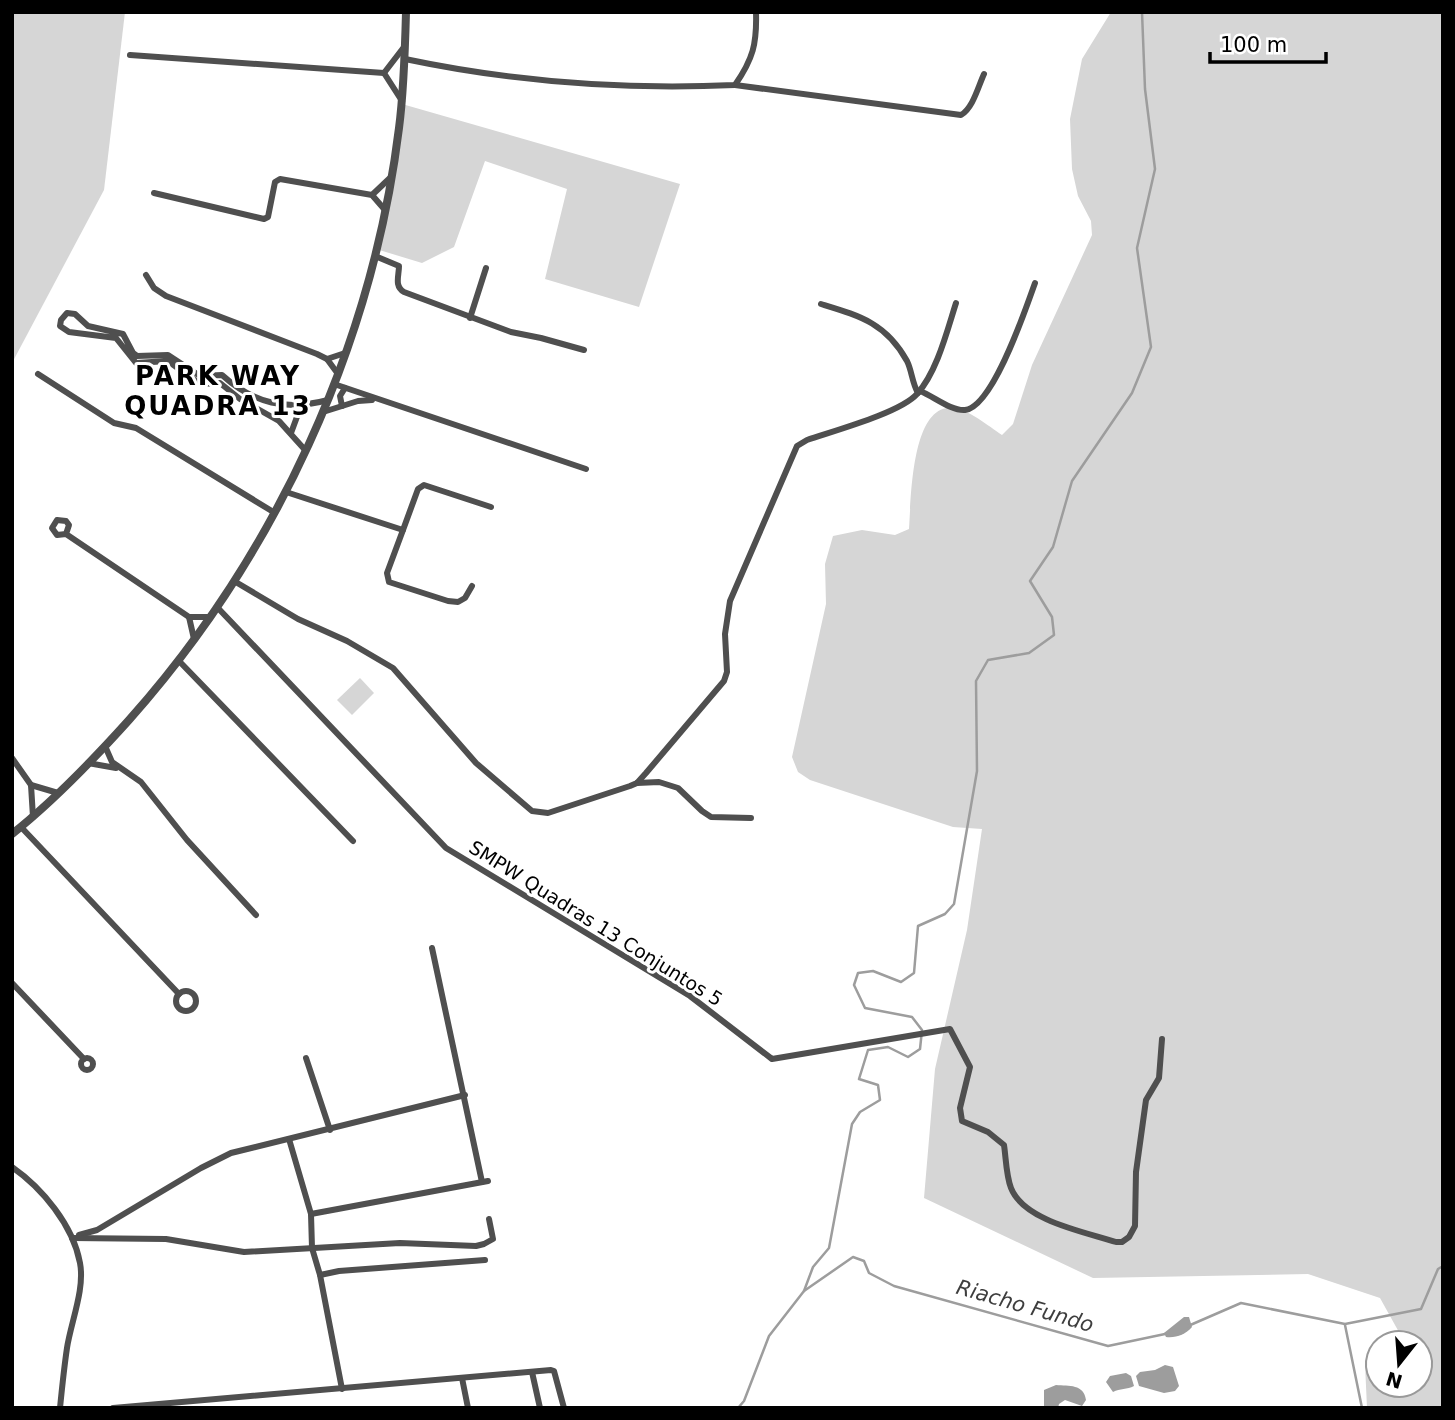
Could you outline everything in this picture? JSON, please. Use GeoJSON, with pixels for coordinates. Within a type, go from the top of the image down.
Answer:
{"type":"FeatureCollection","features":[{"type":"Feature","properties":{"kind":"street"},"geometry":{"type":"LineString","coordinates":[[12,834],[105,746],[178,661],[234,581],[275,513],[306,451],[345,353],[385,210],[402,101],[406,12]]}},
{"type":"Feature","properties":{"kind":"street"},"geometry":{"type":"LineString","coordinates":[[735,85],[754,50],[756,12]]}},
{"type":"Feature","properties":{"kind":"street"},"geometry":{"type":"LineString","coordinates":[[384,73],[405,45]]}},
{"type":"Feature","properties":{"kind":"street"},"geometry":{"type":"LineString","coordinates":[[130,55],[384,73]]}},
{"type":"Feature","properties":{"kind":"street"},"geometry":{"type":"LineString","coordinates":[[405,59],[467,72],[547,81],[661,88],[735,85],[961,115],[970,107],[984,74]]}},
{"type":"Feature","properties":{"kind":"street"},"geometry":{"type":"LineString","coordinates":[[384,73],[402,101]]}},
{"type":"Feature","properties":{"kind":"street"},"geometry":{"type":"LineString","coordinates":[[372,195],[392,176]]}},
{"type":"Feature","properties":{"kind":"street"},"geometry":{"type":"LineString","coordinates":[[154,193],[264,219],[268,217],[275,182],[280,179],[372,195],[385,210]]}},
{"type":"Feature","properties":{"kind":"street"},"geometry":{"type":"LineString","coordinates":[[374,256],[398,265],[397,282],[401,290],[511,332],[584,350]]}},
{"type":"Feature","properties":{"kind":"street"},"geometry":{"type":"LineString","coordinates":[[470,318],[486,268]]}},
{"type":"Feature","properties":{"kind":"street"},"geometry":{"type":"LineString","coordinates":[[146,275],[154,288],[166,296],[327,359],[338,374]]}},
{"type":"Feature","properties":{"kind":"street"},"geometry":{"type":"LineString","coordinates":[[821,304],[865,319],[888,335],[905,358],[919,392],[960,409],[969,409],[979,401],[1004,362],[1021,325],[1035,283]]}},
{"type":"Feature","properties":{"kind":"street"},"geometry":{"type":"LineString","coordinates":[[637,783],[726,676],[725,634],[730,601],[797,446],[878,415],[919,392],[940,351],[956,303]]}},
{"type":"Feature","properties":{"kind":"street"},"geometry":{"type":"LineString","coordinates":[[306,451],[274,417],[236,397],[220,383],[200,384],[168,361],[136,363],[116,338],[69,332],[60,326],[61,320],[67,313],[75,314],[88,326],[124,334],[137,356],[168,355],[200,376],[222,375],[233,387],[265,400],[301,406],[328,400]]}},
{"type":"Feature","properties":{"kind":"street"},"geometry":{"type":"LineString","coordinates":[[327,359],[345,353]]}},
{"type":"Feature","properties":{"kind":"street"},"geometry":{"type":"LineString","coordinates":[[38,374],[88,408],[114,423],[136,428],[275,513]]}},
{"type":"Feature","properties":{"kind":"street"},"geometry":{"type":"LineString","coordinates":[[334,384],[586,469]]}},
{"type":"Feature","properties":{"kind":"street"},"geometry":{"type":"LineString","coordinates":[[347,389],[351,396],[350,403]]}},
{"type":"Feature","properties":{"kind":"street"},"geometry":{"type":"LineString","coordinates":[[342,406],[340,396],[347,389]]}},
{"type":"Feature","properties":{"kind":"street"},"geometry":{"type":"LineString","coordinates":[[323,412],[374,399]]}},
{"type":"Feature","properties":{"kind":"street"},"geometry":{"type":"LineString","coordinates":[[291,433],[301,406]]}},
{"type":"Feature","properties":{"kind":"street"},"geometry":{"type":"LineString","coordinates":[[472,586],[465,598],[453,602],[389,582],[387,573],[418,489],[424,485],[491,507]]}},
{"type":"Feature","properties":{"kind":"street"},"geometry":{"type":"LineString","coordinates":[[286,492],[403,530]]}},
{"type":"Feature","properties":{"kind":"street"},"geometry":{"type":"LineString","coordinates":[[66,534],[189,617],[211,617]]}},
{"type":"Feature","properties":{"kind":"street"},"geometry":{"type":"LineString","coordinates":[[234,581],[298,619],[346,641],[393,668],[476,763],[532,811],[548,813],[637,783],[659,782],[678,788],[711,817],[751,818]]}},
{"type":"Feature","properties":{"kind":"street","name":"SMPW Quadras 13 Conjuntos 5"},"geometry":{"type":"LineString","coordinates":[[217,607],[446,848],[690,996],[772,1059],[950,1029],[970,1067],[960,1108],[961,1121],[999,1139],[1004,1145],[1012,1189],[1026,1208],[1045,1218],[1122,1242],[1129,1237],[1135,1226],[1136,1172],[1146,1100],[1159,1078],[1162,1039]]}},
{"type":"Feature","properties":{"kind":"street"},"geometry":{"type":"LineString","coordinates":[[189,617],[194,640]]}},
{"type":"Feature","properties":{"kind":"street"},"geometry":{"type":"LineString","coordinates":[[178,661],[353,841]]}},
{"type":"Feature","properties":{"kind":"street"},"geometry":{"type":"LineString","coordinates":[[105,746],[107,755],[118,768],[141,782],[187,840],[256,915]]}},
{"type":"Feature","properties":{"kind":"street"},"geometry":{"type":"LineString","coordinates":[[12,758],[31,785],[33,817]]}},
{"type":"Feature","properties":{"kind":"street"},"geometry":{"type":"LineString","coordinates":[[88,763],[118,768]]}},
{"type":"Feature","properties":{"kind":"street"},"geometry":{"type":"LineString","coordinates":[[31,785],[58,793]]}},
{"type":"Feature","properties":{"kind":"street"},"geometry":{"type":"LineString","coordinates":[[21,827],[179,994]]}},
{"type":"Feature","properties":{"kind":"street"},"geometry":{"type":"LineString","coordinates":[[311,1214],[485,1182],[432,947]]}},
{"type":"Feature","properties":{"kind":"street"},"geometry":{"type":"LineString","coordinates":[[12,983],[84,1059]]}},
{"type":"Feature","properties":{"kind":"street"},"geometry":{"type":"LineString","coordinates":[[306,1058],[330,1130]]}},
{"type":"Feature","properties":{"kind":"street"},"geometry":{"type":"LineString","coordinates":[[72,1238],[97,1230],[231,1153],[465,1096]]}},
{"type":"Feature","properties":{"kind":"street"},"geometry":{"type":"LineString","coordinates":[[289,1139],[311,1214],[312,1248],[320,1275],[342,1389]]}},
{"type":"Feature","properties":{"kind":"street"},"geometry":{"type":"LineString","coordinates":[[12,1167],[30,1180],[50,1203],[72,1238],[80,1264],[60,1408]]}},
{"type":"Feature","properties":{"kind":"street"},"geometry":{"type":"LineString","coordinates":[[72,1238],[166,1239],[244,1252],[400,1242],[476,1246],[493,1239],[489,1219]]}},
{"type":"Feature","properties":{"kind":"street"},"geometry":{"type":"LineString","coordinates":[[320,1275],[339,1271],[485,1260]]}},
{"type":"Feature","properties":{"kind":"street"},"geometry":{"type":"LineString","coordinates":[[113,1408],[184,1405],[554,1371],[565,1408]]}},
{"type":"Feature","properties":{"kind":"street"},"geometry":{"type":"LineString","coordinates":[[532,1372],[540,1408]]}},
{"type":"Feature","properties":{"kind":"street"},"geometry":{"type":"LineString","coordinates":[[462,1378],[468,1408]]}},
{"type":"Feature","properties":{"kind":"shaded area"},"geometry":{"type":"Polygon","coordinates":[[[12,12],[125,12],[104,190],[12,363],[12,12]]]}},
{"type":"Feature","properties":{"kind":"shaded area"},"geometry":{"type":"Polygon","coordinates":[[[1111,12],[1443,12],[1443,1406],[1436,1408],[1367,1408],[1367,1399],[1434,1399],[1434,1329],[1397,1329],[1380,1298],[1308,1274],[1093,1278],[924,1198],[935,1069],[967,930],[982,829],[953,827],[810,780],[798,772],[792,757],[826,604],[825,564],[833,536],[862,530],[895,535],[909,529],[913,479],[920,440],[936,412],[949,408],[963,411],[1002,435],[1013,424],[1032,365],[1092,235],[1091,221],[1078,196],[1072,169],[1070,119],[1082,59],[1111,12]]]}},
{"type":"Feature","properties":{"kind":"shaded area"},"geometry":{"type":"Polygon","coordinates":[[[402,104],[680,184],[639,307],[545,279],[567,189],[485,161],[454,247],[422,263],[376,249],[402,104]]]}},
{"type":"Feature","properties":{"kind":"shaded area"},"geometry":{"type":"Polygon","coordinates":[[[360,678],[374,693],[352,715],[337,700],[360,678]]]}},
{"type":"Feature","properties":{"kind":"shaded area"},"geometry":{"type":"Polygon","coordinates":[[[1184,1317],[1189,1317],[1192,1327],[1180,1335],[1166,1337],[1164,1333],[1184,1317]]]}},
{"type":"Feature","properties":{"kind":"shaded area"},"geometry":{"type":"Polygon","coordinates":[[[1165,1365],[1173,1367],[1179,1386],[1175,1391],[1164,1393],[1139,1386],[1136,1376],[1140,1372],[1155,1370],[1165,1365]]]}},
{"type":"Feature","properties":{"kind":"shaded area"},"geometry":{"type":"Polygon","coordinates":[[[1126,1373],[1131,1376],[1134,1386],[1113,1392],[1106,1382],[1110,1376],[1126,1373]]]}},
{"type":"Feature","properties":{"kind":"shaded area"},"geometry":{"type":"Polygon","coordinates":[[[1056,1385],[1079,1388],[1086,1400],[1082,1406],[1065,1400],[1058,1408],[1044,1408],[1044,1390],[1056,1385]]]}},
{"type":"Feature","properties":{"kind":"waterway"},"geometry":{"type":"LineString","coordinates":[[804,1291],[813,1267],[829,1248],[852,1124],[860,1112],[880,1100],[878,1085],[859,1079],[868,1050],[888,1047],[908,1057],[920,1049],[922,1030],[912,1017],[865,1008],[854,985],[858,973],[873,971],[901,982],[914,973],[918,926],[945,914],[954,904],[977,771],[976,681],[988,660],[1029,653],[1054,635],[1052,617],[1030,581],[1053,547],[1072,481],[1132,393],[1151,347],[1137,248],[1155,169],[1145,89],[1142,12]]}},
{"type":"Feature","properties":{"kind":"waterway","name":"Riacho Fundo"},"geometry":{"type":"LineString","coordinates":[[738,1408],[744,1401],[769,1336],[804,1291],[853,1257],[864,1261],[869,1273],[894,1286],[1108,1346],[1165,1334]]}},
{"type":"Feature","properties":{"kind":"waterway","name":"Riacho Fundo"},"geometry":{"type":"LineString","coordinates":[[1188,1326],[1241,1303],[1345,1324],[1421,1309],[1438,1269],[1443,1266]]}},
{"type":"Feature","properties":{"kind":"waterway"},"geometry":{"type":"LineString","coordinates":[[1345,1325],[1362,1408]]}},
{"type":"Feature","properties":{"kind":"district","name":"PARK WAY QUADRA 13"},"geometry":{"type":"Point","coordinates":[218,391]}}]}
